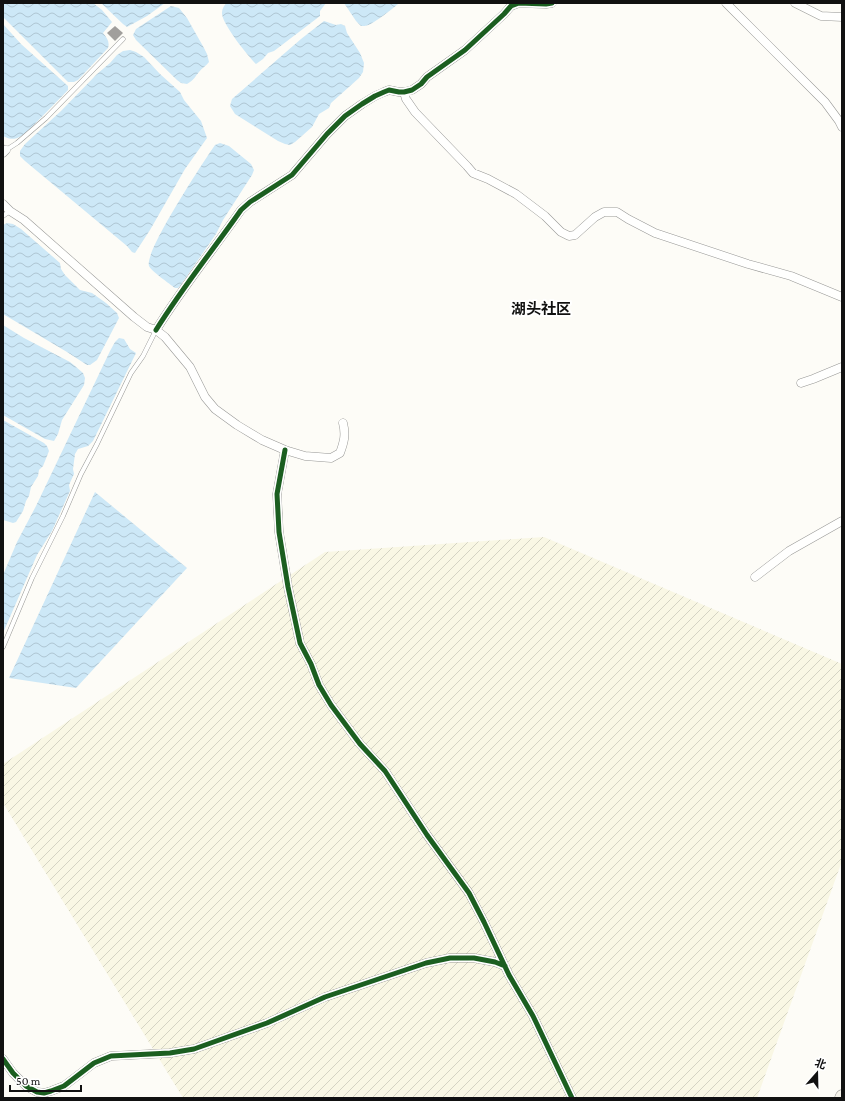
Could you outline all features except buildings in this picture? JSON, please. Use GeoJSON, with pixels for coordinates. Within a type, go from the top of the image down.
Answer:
{"type":"FeatureCollection","features":[{"type":"Feature","properties":{"kind":"street"},"geometry":{"type":"LineString","coordinates":[[156,330],[185,286],[241,210],[250,202],[292,175],[327,134],[345,116],[375,96],[389,90],[404,92],[412,90],[427,77],[465,50],[511,6],[519,3],[552,3]]}},
{"type":"Feature","properties":{"kind":"street"},"geometry":{"type":"LineString","coordinates":[[726,3],[825,102],[840,121],[842,127]]}},
{"type":"Feature","properties":{"kind":"street"},"geometry":{"type":"LineString","coordinates":[[795,3],[821,16],[842,17]]}},
{"type":"Feature","properties":{"kind":"street"},"geometry":{"type":"LineString","coordinates":[[404,92],[406,99],[415,112],[473,173],[516,194],[545,216],[560,232],[569,236],[576,235],[595,217],[604,212],[617,212],[655,233],[748,264],[791,276],[842,297]]}},
{"type":"Feature","properties":{"kind":"street"},"geometry":{"type":"LineString","coordinates":[[3,204],[6,214],[24,220],[134,317],[147,327],[156,330],[165,337],[190,367],[205,397],[215,409],[237,425],[262,440],[285,450],[305,456],[331,458],[340,453],[344,443],[345,432],[343,423]]}},
{"type":"Feature","properties":{"kind":"street"},"geometry":{"type":"LineString","coordinates":[[801,383],[842,367]]}},
{"type":"Feature","properties":{"kind":"street"},"geometry":{"type":"LineString","coordinates":[[285,450],[277,494],[279,532],[288,587],[300,643],[311,664],[319,685],[331,705],[360,744],[385,771],[427,835],[469,893],[509,975],[533,1016],[572,1098]]}},
{"type":"Feature","properties":{"kind":"street"},"geometry":{"type":"LineString","coordinates":[[755,578],[789,551],[842,521]]}},
{"type":"Feature","properties":{"kind":"street"},"geometry":{"type":"LineString","coordinates":[[3,1059],[26,1086],[37,1095],[64,1086],[94,1063],[111,1056],[170,1053],[194,1049],[267,1023],[326,997],[426,963],[450,958],[474,958],[495,962],[505,966]]}},
{"type":"Feature","properties":{"kind":"lane"},"geometry":{"type":"LineString","coordinates":[[4,150],[17,143],[46,118],[123,40]]}},
{"type":"Feature","properties":{"kind":"lane"},"geometry":{"type":"LineString","coordinates":[[3,646],[32,578],[63,516],[84,467],[97,444],[131,373],[143,356],[156,330]]}},
{"type":"Feature","properties":{"kind":"shaded area"},"geometry":{"type":"Polygon","coordinates":[[[544,537],[842,664],[842,861],[757,1098],[183,1098],[3,803],[3,764],[325,552],[544,537]]]}},
{"type":"Feature","properties":{"kind":"water"},"geometry":{"type":"Polygon","coordinates":[[[3,3],[93,3],[102,10],[112,22],[103,33],[108,40],[108,48],[78,80],[68,82],[3,17],[3,3]]]}},
{"type":"Feature","properties":{"kind":"water"},"geometry":{"type":"Polygon","coordinates":[[[101,3],[165,3],[147,16],[127,27],[101,3]]]}},
{"type":"Feature","properties":{"kind":"water"},"geometry":{"type":"Polygon","coordinates":[[[227,3],[326,3],[320,11],[320,16],[274,51],[268,53],[256,64],[236,40],[223,19],[223,10],[227,3]]]}},
{"type":"Feature","properties":{"kind":"water"},"geometry":{"type":"Polygon","coordinates":[[[344,3],[399,3],[374,22],[361,26],[344,3]]]}},
{"type":"Feature","properties":{"kind":"water"},"geometry":{"type":"Polygon","coordinates":[[[171,6],[179,8],[187,18],[207,54],[209,62],[193,80],[187,84],[181,83],[177,80],[136,40],[133,35],[136,29],[171,6]]]}},
{"type":"Feature","properties":{"kind":"water"},"geometry":{"type":"Polygon","coordinates":[[[324,21],[345,26],[347,33],[360,53],[364,63],[363,72],[359,78],[331,103],[329,108],[319,114],[312,127],[295,142],[290,145],[285,144],[235,114],[230,106],[232,99],[324,21]]]}},
{"type":"Feature","properties":{"kind":"water"},"geometry":{"type":"Polygon","coordinates":[[[3,24],[21,44],[68,86],[68,90],[26,133],[15,139],[3,136],[3,24]]]}},
{"type":"Feature","properties":{"kind":"water"},"geometry":{"type":"Polygon","coordinates":[[[130,50],[144,57],[180,92],[184,100],[201,121],[207,138],[185,169],[135,253],[20,156],[20,151],[25,144],[61,111],[97,74],[117,55],[123,51],[130,50]]]}},
{"type":"Feature","properties":{"kind":"water"},"geometry":{"type":"Polygon","coordinates":[[[220,143],[229,146],[251,164],[254,170],[216,234],[180,286],[175,288],[150,268],[150,257],[165,226],[188,187],[215,145],[220,143]]]}},
{"type":"Feature","properties":{"kind":"water"},"geometry":{"type":"Polygon","coordinates":[[[7,223],[13,224],[21,229],[60,263],[61,269],[65,275],[80,290],[92,293],[117,313],[119,318],[97,360],[90,365],[87,365],[3,314],[3,225],[7,223]]]}},
{"type":"Feature","properties":{"kind":"water"},"geometry":{"type":"Polygon","coordinates":[[[3,325],[24,338],[70,362],[83,373],[85,378],[84,385],[62,420],[58,434],[54,441],[45,439],[3,415],[3,325]]]}},
{"type":"Feature","properties":{"kind":"water"},"geometry":{"type":"Polygon","coordinates":[[[119,338],[124,339],[130,349],[136,353],[93,441],[88,446],[78,449],[75,454],[73,469],[74,474],[69,485],[70,491],[52,531],[37,555],[3,633],[3,575],[17,542],[36,506],[110,351],[119,338]]]}},
{"type":"Feature","properties":{"kind":"water"},"geometry":{"type":"Polygon","coordinates":[[[3,420],[44,443],[49,451],[43,466],[39,470],[38,476],[31,487],[23,511],[16,522],[13,523],[3,520],[3,420]]]}},
{"type":"Feature","properties":{"kind":"water"},"geometry":{"type":"Polygon","coordinates":[[[95,492],[187,568],[76,688],[9,678],[95,492]]]}},
{"type":"Feature","properties":{"kind":"cycle path"},"geometry":{"type":"LineString","coordinates":[[156,330],[187,284],[241,210],[250,202],[292,175],[327,134],[345,116],[375,96],[389,90],[399,92],[412,90],[421,84],[427,77],[465,50],[511,6],[519,3],[552,3]]}},
{"type":"Feature","properties":{"kind":"cycle path"},"geometry":{"type":"LineString","coordinates":[[285,450],[277,494],[279,532],[288,587],[300,643],[311,664],[319,685],[331,705],[360,744],[385,771],[427,835],[469,893],[509,975],[533,1016],[572,1098]]}},
{"type":"Feature","properties":{"kind":"cycle path"},"geometry":{"type":"LineString","coordinates":[[3,1059],[13,1073],[26,1086],[37,1092],[44,1093],[64,1086],[94,1063],[111,1056],[170,1053],[194,1049],[267,1023],[325,997],[426,963],[450,958],[474,958],[495,962],[505,966]]}},
{"type":"Feature","properties":{"kind":"district","name":"湖头社区"},"geometry":{"type":"Point","coordinates":[541,309]}}]}
